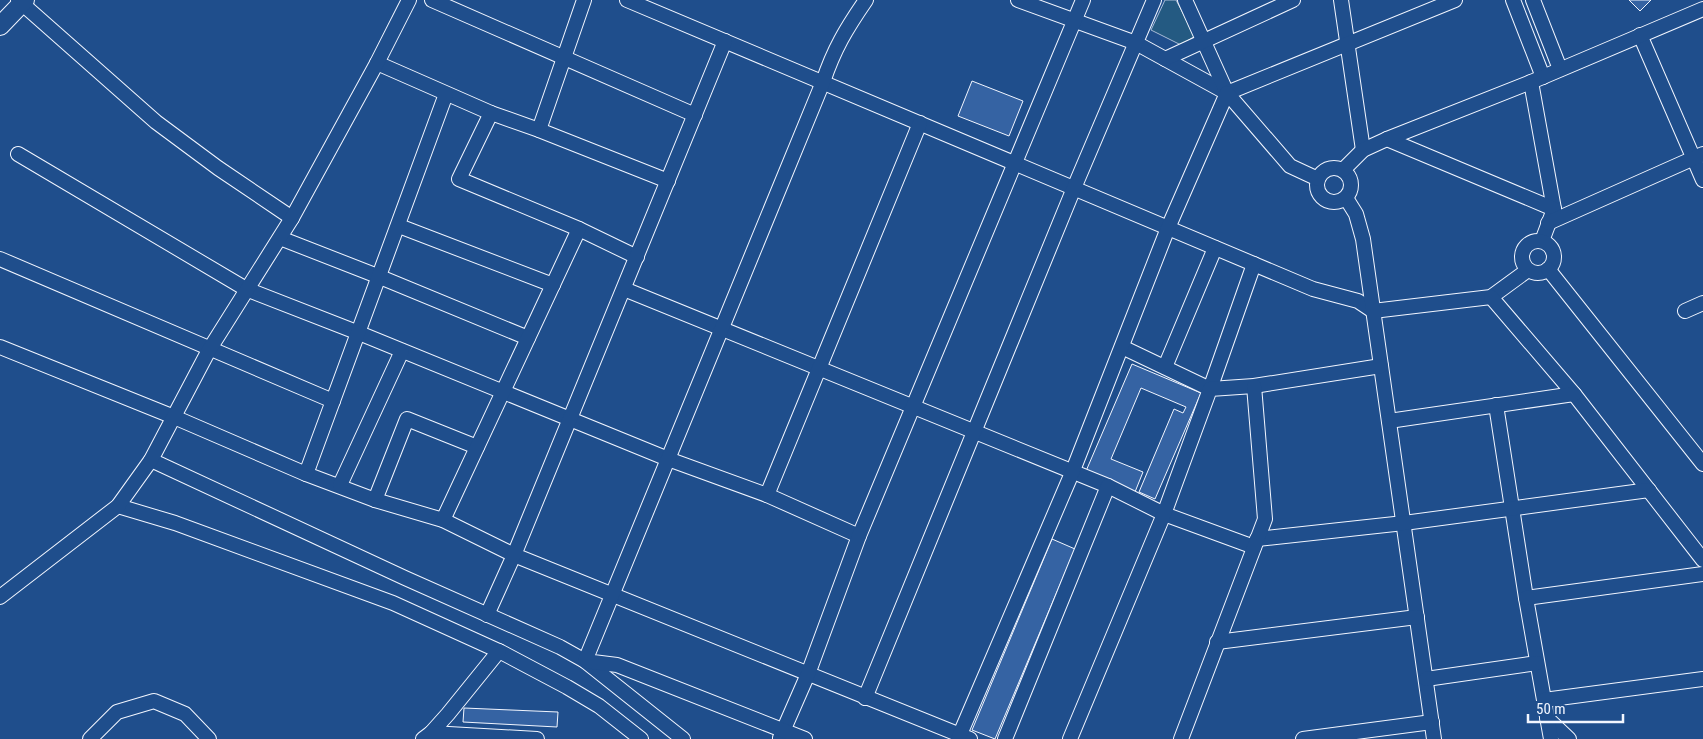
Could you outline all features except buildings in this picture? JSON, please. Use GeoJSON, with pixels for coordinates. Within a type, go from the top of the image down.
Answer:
{"type":"FeatureCollection","features":[{"type":"Feature","properties":{"kind":"main road"},"geometry":{"type":"LineString","coordinates":[[0,26],[22,1]]}},
{"type":"Feature","properties":{"kind":"street"},"geometry":{"type":"LineString","coordinates":[[0,597],[118,506],[151,460],[209,350],[292,218],[377,63],[409,0]]}},
{"type":"Feature","properties":{"kind":"street"},"geometry":{"type":"LineString","coordinates":[[432,0],[695,115]]}},
{"type":"Feature","properties":{"kind":"street"},"geometry":{"type":"LineString","coordinates":[[539,130],[584,0]]}},
{"type":"Feature","properties":{"kind":"street"},"geometry":{"type":"LineString","coordinates":[[627,0],[1314,289],[1358,301],[1373,311],[1490,297],[1528,270]]}},
{"type":"Feature","properties":{"kind":"street"},"geometry":{"type":"LineString","coordinates":[[585,661],[722,329],[831,57],[845,30],[866,0]]}},
{"type":"Feature","properties":{"kind":"street"},"geometry":{"type":"LineString","coordinates":[[1018,0],[1136,43],[1227,93]]}},
{"type":"Feature","properties":{"kind":"street"},"geometry":{"type":"LineString","coordinates":[[782,735],[808,674],[859,536],[1083,0]]}},
{"type":"Feature","properties":{"kind":"street"},"geometry":{"type":"LineString","coordinates":[[865,698],[1074,188],[1154,0]]}},
{"type":"Feature","properties":{"kind":"street"},"geometry":{"type":"LineString","coordinates":[[1185,0],[1227,93],[1290,166],[1318,179]]}},
{"type":"Feature","properties":{"kind":"street"},"geometry":{"type":"LineString","coordinates":[[1166,59],[1293,0]]}},
{"type":"Feature","properties":{"kind":"street"},"geometry":{"type":"LineString","coordinates":[[1342,0],[1363,150]]}},
{"type":"Feature","properties":{"kind":"street"},"geometry":{"type":"LineString","coordinates":[[0,347],[174,417],[306,474],[375,500],[443,520],[514,555],[963,738],[1072,473],[1168,228],[1227,93],[1455,0]]}},
{"type":"Feature","properties":{"kind":"street"},"geometry":{"type":"LineString","coordinates":[[1513,0],[1537,79],[1554,208],[1542,241]]}},
{"type":"Feature","properties":{"kind":"street"},"geometry":{"type":"LineString","coordinates":[[1533,0],[1560,68]]}},
{"type":"Feature","properties":{"kind":"street"},"geometry":{"type":"LineString","coordinates":[[22,1],[156,122],[218,168],[292,218]]}},
{"type":"Feature","properties":{"kind":"street"},"geometry":{"type":"LineString","coordinates":[[1342,170],[1363,150],[1387,139],[1537,79],[1703,9]]}},
{"type":"Feature","properties":{"kind":"street"},"geometry":{"type":"LineString","coordinates":[[1640,35],[1698,156],[1703,180]]}},
{"type":"Feature","properties":{"kind":"street"},"geometry":{"type":"LineString","coordinates":[[487,615],[514,555],[725,41]]}},
{"type":"Feature","properties":{"kind":"street"},"geometry":{"type":"LineString","coordinates":[[377,63],[491,113],[668,181]]}},
{"type":"Feature","properties":{"kind":"street"},"geometry":{"type":"LineString","coordinates":[[306,474],[399,226],[446,94]]}},
{"type":"Feature","properties":{"kind":"street"},"geometry":{"type":"LineString","coordinates":[[491,113],[460,179],[579,229],[637,257]]}},
{"type":"Feature","properties":{"kind":"street"},"geometry":{"type":"LineString","coordinates":[[767,495],[920,123]]}},
{"type":"Feature","properties":{"kind":"street"},"geometry":{"type":"LineString","coordinates":[[1387,139],[1554,208]]}},
{"type":"Feature","properties":{"kind":"street"},"geometry":{"type":"LineString","coordinates":[[18,154],[246,289],[668,459],[767,495],[859,536]]}},
{"type":"Feature","properties":{"kind":"street"},"geometry":{"type":"LineString","coordinates":[[1548,223],[1698,156]]}},
{"type":"Feature","properties":{"kind":"street"},"geometry":{"type":"LineString","coordinates":[[1331,168],[1342,170],[1347,173],[1352,183],[1346,198],[1335,202],[1324,199],[1318,190],[1318,179],[1321,174],[1331,168]]}},
{"type":"Feature","properties":{"kind":"street"},"geometry":{"type":"LineString","coordinates":[[1346,198],[1356,214],[1363,239],[1434,739]]}},
{"type":"Feature","properties":{"kind":"street"},"geometry":{"type":"LineString","coordinates":[[399,226],[553,285]]}},
{"type":"Feature","properties":{"kind":"street"},"geometry":{"type":"LineString","coordinates":[[443,520],[579,229]]}},
{"type":"Feature","properties":{"kind":"street"},"geometry":{"type":"LineString","coordinates":[[280,238],[528,338]]}},
{"type":"Feature","properties":{"kind":"street"},"geometry":{"type":"LineString","coordinates":[[1542,241],[1550,246],[1553,251],[1554,261],[1548,269],[1538,273],[1528,270],[1522,260],[1524,249],[1531,242],[1542,241]]}},
{"type":"Feature","properties":{"kind":"street"},"geometry":{"type":"LineString","coordinates":[[1165,367],[1215,248]]}},
{"type":"Feature","properties":{"kind":"street"},"geometry":{"type":"LineString","coordinates":[[0,259],[333,402]]}},
{"type":"Feature","properties":{"kind":"street"},"geometry":{"type":"LineString","coordinates":[[1070,739],[1164,514],[1254,264]]}},
{"type":"Feature","properties":{"kind":"street"},"geometry":{"type":"LineString","coordinates":[[1548,269],[1703,464]]}},
{"type":"Feature","properties":{"kind":"street"},"geometry":{"type":"LineString","coordinates":[[624,289],[973,433],[1108,486],[1164,514],[1255,543],[1649,490]]}},
{"type":"Feature","properties":{"kind":"street"},"geometry":{"type":"LineString","coordinates":[[1490,297],[1574,394],[1703,560]]}},
{"type":"Feature","properties":{"kind":"street"},"geometry":{"type":"LineString","coordinates":[[1685,311],[1703,303]]}},
{"type":"Feature","properties":{"kind":"street"},"geometry":{"type":"LineString","coordinates":[[1122,347],[1210,389],[1254,386],[1381,366]]}},
{"type":"Feature","properties":{"kind":"street"},"geometry":{"type":"LineString","coordinates":[[340,486],[402,351]]}},
{"type":"Feature","properties":{"kind":"street"},"geometry":{"type":"LineString","coordinates":[[1181,739],[1265,518],[1254,386]]}},
{"type":"Feature","properties":{"kind":"street"},"geometry":{"type":"LineString","coordinates":[[1389,422],[1574,394]]}},
{"type":"Feature","properties":{"kind":"street"},"geometry":{"type":"LineString","coordinates":[[1496,405],[1526,598],[1551,739]]}},
{"type":"Feature","properties":{"kind":"street"},"geometry":{"type":"LineString","coordinates":[[375,500],[407,418],[477,447]]}},
{"type":"Feature","properties":{"kind":"street"},"geometry":{"type":"LineString","coordinates":[[151,460],[405,578],[560,646],[585,661],[684,739]]}},
{"type":"Feature","properties":{"kind":"street"},"geometry":{"type":"LineString","coordinates":[[1005,739],[1108,486]]}},
{"type":"Feature","properties":{"kind":"street"},"geometry":{"type":"LineString","coordinates":[[118,506],[193,529],[393,602],[499,651],[567,687],[591,701],[641,739]]}},
{"type":"Feature","properties":{"kind":"street"},"geometry":{"type":"LineString","coordinates":[[1526,598],[1703,574]]}},
{"type":"Feature","properties":{"kind":"street"},"geometry":{"type":"LineString","coordinates":[[1217,642],[1417,617]]}},
{"type":"Feature","properties":{"kind":"street"},"geometry":{"type":"LineString","coordinates":[[427,736],[448,714],[499,651]]}},
{"type":"Feature","properties":{"kind":"street"},"geometry":{"type":"LineString","coordinates":[[585,661],[617,665],[782,735],[805,739]]}},
{"type":"Feature","properties":{"kind":"street"},"geometry":{"type":"LineString","coordinates":[[1426,679],[1538,662]]}},
{"type":"Feature","properties":{"kind":"street"},"geometry":{"type":"LineString","coordinates":[[1544,700],[1703,679]]}},
{"type":"Feature","properties":{"kind":"street"},"geometry":{"type":"LineString","coordinates":[[90,739],[117,712],[154,701],[185,714],[209,739]]}},
{"type":"Feature","properties":{"kind":"street"},"geometry":{"type":"LineString","coordinates":[[1548,718],[1569,739]]}},
{"type":"Feature","properties":{"kind":"street"},"geometry":{"type":"LineString","coordinates":[[1302,739],[1432,722]]}},
{"type":"Feature","properties":{"kind":"street"},"geometry":{"type":"LineString","coordinates":[[427,736],[537,739]]}},
{"type":"Feature","properties":{"kind":"shaded area"},"geometry":{"type":"Polygon","coordinates":[[[1165,0],[1176,0],[1195,36],[1181,45],[1151,30],[1165,0]]]}}]}
